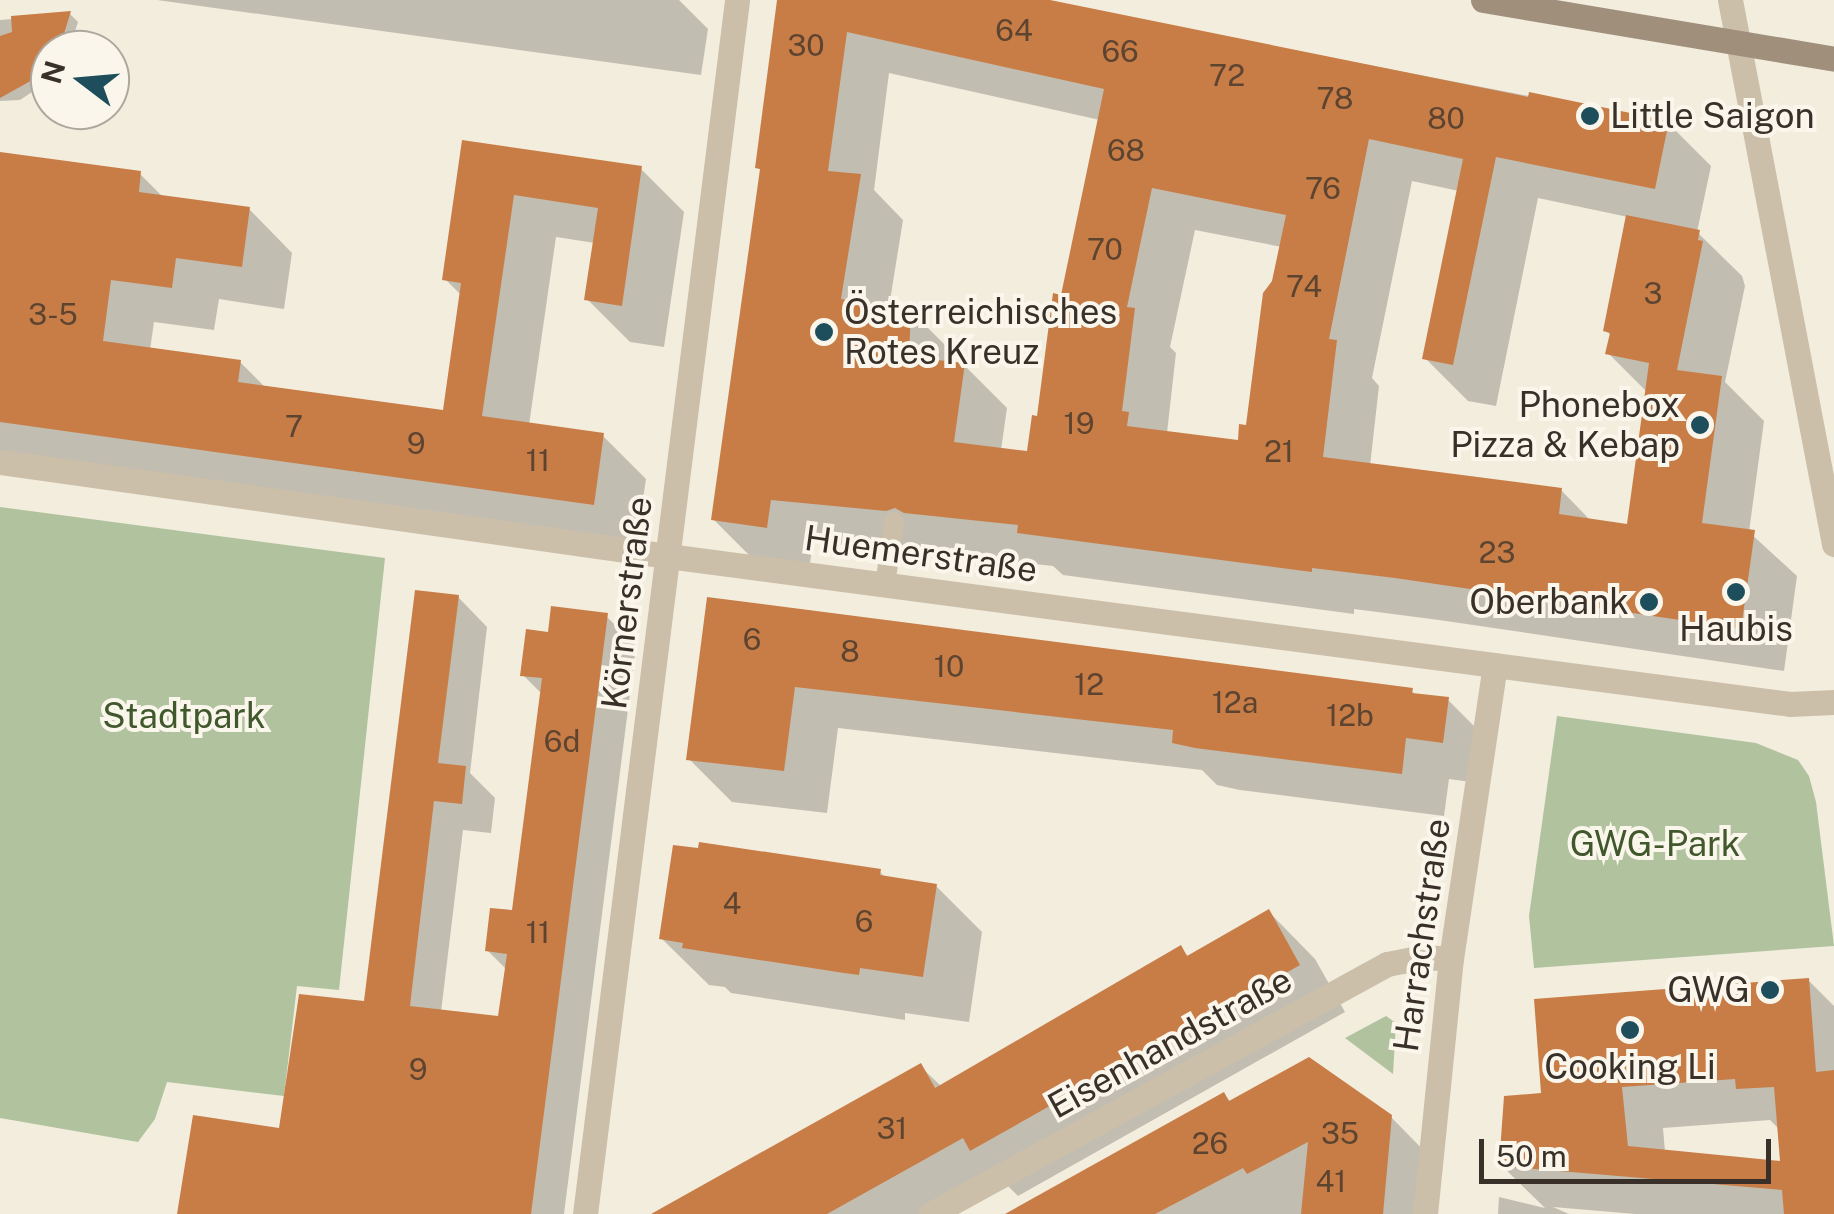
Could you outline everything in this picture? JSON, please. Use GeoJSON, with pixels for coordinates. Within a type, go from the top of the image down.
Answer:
{"type":"FeatureCollection","features":[{"type":"Feature","properties":{"kind":"main road"},"geometry":{"type":"LineString","coordinates":[[1483,0],[1834,59]]}},
{"type":"Feature","properties":{"kind":"street","name":"Körnerstraße"},"geometry":{"type":"LineString","coordinates":[[585,1214],[737,0]]}},
{"type":"Feature","properties":{"kind":"street"},"geometry":{"type":"LineString","coordinates":[[1730,0],[1742,46],[1834,544]]}},
{"type":"Feature","properties":{"kind":"street","name":"Huemerstraße"},"geometry":{"type":"LineString","coordinates":[[0,462],[668,556],[1790,704],[1834,702]]}},
{"type":"Feature","properties":{"kind":"street","name":"Harrachstraße"},"geometry":{"type":"LineString","coordinates":[[1424,1214],[1450,959],[1496,665]]}},
{"type":"Feature","properties":{"kind":"street","name":"Eisenhandstraße"},"geometry":{"type":"LineString","coordinates":[[931,1214],[1387,964],[1424,956],[1450,959]]}},
{"type":"Feature","properties":{"kind":"lane"},"geometry":{"type":"LineString","coordinates":[[885,585],[894,522]]}},
{"type":"Feature","properties":{"kind":"green space","name":"Stadtpark"},"geometry":{"type":"Polygon","coordinates":[[[0,507],[385,558],[339,990],[297,986],[284,1096],[167,1082],[155,1119],[138,1142],[0,1118],[0,507]]]}},
{"type":"Feature","properties":{"kind":"green space","name":"GWG-Park"},"geometry":{"type":"Polygon","coordinates":[[[1557,716],[1756,743],[1798,760],[1809,776],[1816,802],[1834,946],[1534,968],[1529,916],[1557,716]]]}},
{"type":"Feature","properties":{"kind":"green space"},"geometry":{"type":"Polygon","coordinates":[[[1386,1016],[1396,1023],[1393,1074],[1345,1038],[1386,1016]]]}},
{"type":"Feature","properties":{"kind":"building"},"geometry":{"type":"Polygon","coordinates":[[[777,0],[1050,0],[1528,97],[1529,92],[1669,121],[1655,189],[1496,157],[1453,365],[1422,359],[1463,159],[1369,139],[1329,339],[1337,340],[1323,457],[1562,488],[1559,514],[1627,524],[1649,363],[1605,354],[1610,333],[1603,331],[1626,215],[1700,230],[1698,240],[1703,241],[1677,370],[1722,376],[1702,523],[1755,530],[1741,629],[1395,578],[1312,568],[1312,572],[1017,533],[1018,525],[904,513],[895,508],[886,511],[771,500],[767,528],[711,520],[760,169],[755,168],[777,0]],[[847,32],[828,171],[861,174],[841,299],[911,308],[909,357],[965,363],[954,442],[1027,451],[1032,415],[1037,416],[1053,293],[1061,295],[1104,89],[847,32]],[[1152,188],[1127,307],[1135,308],[1122,411],[1129,412],[1127,426],[1238,440],[1239,424],[1246,425],[1263,293],[1272,281],[1286,215],[1152,188]]]}},
{"type":"Feature","properties":{"kind":"building"},"geometry":{"type":"Polygon","coordinates":[[[71,11],[65,30],[30,30],[30,81],[0,98],[0,36],[12,32],[11,16],[71,11]]]}},
{"type":"Feature","properties":{"kind":"building"},"geometry":{"type":"Polygon","coordinates":[[[462,140],[642,166],[622,306],[584,300],[598,208],[514,195],[482,416],[604,433],[594,505],[0,422],[0,152],[141,171],[139,192],[250,207],[242,267],[176,258],[172,288],[111,280],[103,341],[241,360],[238,382],[443,410],[461,283],[442,280],[462,140]]]}},
{"type":"Feature","properties":{"kind":"building"},"geometry":{"type":"Polygon","coordinates":[[[415,590],[459,595],[438,763],[466,766],[462,804],[434,801],[410,1006],[498,1016],[507,954],[485,951],[490,908],[512,910],[542,678],[520,676],[526,629],[548,632],[551,606],[608,613],[531,1214],[177,1214],[193,1115],[279,1128],[299,994],[364,1001],[415,590]]]}},
{"type":"Feature","properties":{"kind":"building"},"geometry":{"type":"Polygon","coordinates":[[[707,597],[1413,688],[1412,693],[1449,697],[1443,743],[1406,738],[1402,774],[1195,748],[1172,743],[1173,730],[795,687],[784,771],[686,760],[707,597]]]}},
{"type":"Feature","properties":{"kind":"building"},"geometry":{"type":"Polygon","coordinates":[[[699,842],[881,869],[880,875],[937,884],[923,977],[860,968],[859,975],[844,973],[682,948],[683,943],[659,939],[673,845],[698,848],[699,842]]]}},
{"type":"Feature","properties":{"kind":"building"},"geometry":{"type":"Polygon","coordinates":[[[1269,909],[1300,965],[970,1151],[963,1138],[827,1214],[651,1214],[921,1063],[935,1088],[1181,945],[1187,956],[1269,909]]]}},
{"type":"Feature","properties":{"kind":"building"},"geometry":{"type":"Polygon","coordinates":[[[1809,978],[1816,1072],[1834,1070],[1834,1214],[1784,1214],[1782,1190],[1499,1166],[1504,1096],[1541,1093],[1534,999],[1809,978]],[[1735,1079],[1622,1087],[1628,1146],[1780,1161],[1774,1087],[1736,1089],[1735,1079]]]}},
{"type":"Feature","properties":{"kind":"building"},"geometry":{"type":"Polygon","coordinates":[[[1309,1057],[1392,1115],[1383,1214],[1301,1214],[1308,1142],[1247,1174],[1243,1168],[1155,1214],[1005,1214],[1224,1092],[1229,1101],[1309,1057]]]}},
{"type":"Feature","properties":{"kind":"place","name":"Little Saigon"},"geometry":{"type":"Point","coordinates":[1590,116]}},
{"type":"Feature","properties":{"kind":"place","name":"Österreichisches Rotes Kreuz"},"geometry":{"type":"Point","coordinates":[824,332]}},
{"type":"Feature","properties":{"kind":"place","name":"Phonebox Pizza & Kebap"},"geometry":{"type":"Point","coordinates":[1700,425]}},
{"type":"Feature","properties":{"kind":"place","name":"Haubis"},"geometry":{"type":"Point","coordinates":[1736,592]}},
{"type":"Feature","properties":{"kind":"place","name":"Oberbank"},"geometry":{"type":"Point","coordinates":[1649,602]}},
{"type":"Feature","properties":{"kind":"place","name":"GWG"},"geometry":{"type":"Point","coordinates":[1770,990]}},
{"type":"Feature","properties":{"kind":"place","name":"Cooking Li"},"geometry":{"type":"Point","coordinates":[1630,1030]}}]}
